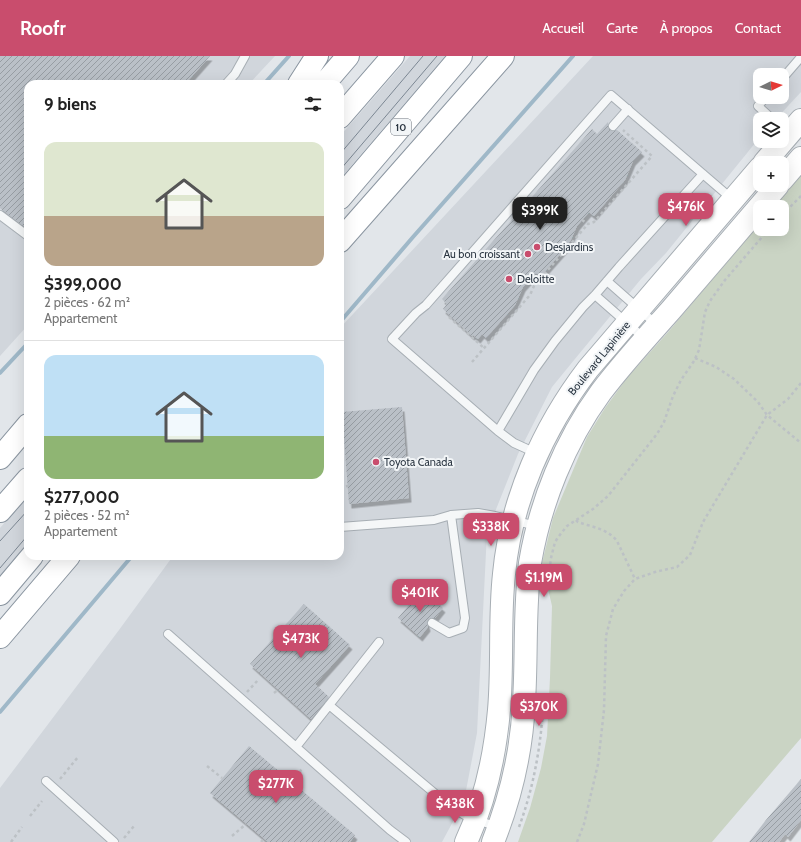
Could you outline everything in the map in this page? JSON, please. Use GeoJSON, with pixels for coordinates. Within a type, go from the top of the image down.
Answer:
{"type":"FeatureCollection","features":[{"type":"Feature","properties":{"kind":"main road"},"geometry":{"type":"LineString","coordinates":[[302,80],[317,56]]}},
{"type":"Feature","properties":{"kind":"main road"},"geometry":{"type":"LineString","coordinates":[[327,80],[348,56]]}},
{"type":"Feature","properties":{"kind":"main road"},"geometry":{"type":"LineString","coordinates":[[344,112],[393,56]]}},
{"type":"Feature","properties":{"kind":"main road","name":"10"},"geometry":{"type":"LineString","coordinates":[[344,193],[461,56]]}},
{"type":"Feature","properties":{"kind":"main road"},"geometry":{"type":"LineString","coordinates":[[344,236],[503,56]]}},
{"type":"Feature","properties":{"kind":"main road"},"geometry":{"type":"LineString","coordinates":[[769,156],[791,127]]}},
{"type":"Feature","properties":{"kind":"main road"},"geometry":{"type":"LineString","coordinates":[[789,172],[801,158]]}},
{"type":"Feature","properties":{"kind":"main road","name":"Boulevard Lapinière"},"geometry":{"type":"LineString","coordinates":[[466,842],[475,819],[489,773],[497,730],[500,698],[503,584],[505,564],[514,520],[537,454],[570,393],[588,369],[753,176]]}},
{"type":"Feature","properties":{"kind":"main road","name":"Boulevard Lapinière"},"geometry":{"type":"LineString","coordinates":[[503,834],[522,730],[527,589],[538,526],[553,482],[578,429],[601,393],[651,332],[772,192]]}},
{"type":"Feature","properties":{"kind":"main road"},"geometry":{"type":"LineString","coordinates":[[0,458],[24,430]]}},
{"type":"Feature","properties":{"kind":"main road"},"geometry":{"type":"LineString","coordinates":[[0,511],[24,484]]}},
{"type":"Feature","properties":{"kind":"main road"},"geometry":{"type":"LineString","coordinates":[[0,594],[29,560]]}},
{"type":"Feature","properties":{"kind":"main road"},"geometry":{"type":"LineString","coordinates":[[0,637],[67,560]]}},
{"type":"Feature","properties":{"kind":"lane"},"geometry":{"type":"LineString","coordinates":[[230,80],[235,74],[245,56]]}},
{"type":"Feature","properties":{"kind":"lane"},"geometry":{"type":"LineString","coordinates":[[789,71],[801,57]]}},
{"type":"Feature","properties":{"kind":"lane"},"geometry":{"type":"LineString","coordinates":[[537,454],[514,443],[498,431],[392,339],[416,313],[426,305],[611,94],[733,200]]}},
{"type":"Feature","properties":{"kind":"lane"},"geometry":{"type":"LineString","coordinates":[[760,104],[758,106],[764,112]]}},
{"type":"Feature","properties":{"kind":"lane"},"geometry":{"type":"LineString","coordinates":[[617,127],[628,109]]}},
{"type":"Feature","properties":{"kind":"lane"},"geometry":{"type":"LineString","coordinates":[[498,431],[534,370],[555,341],[583,307],[703,174]]}},
{"type":"Feature","properties":{"kind":"lane"},"geometry":{"type":"LineString","coordinates":[[0,216],[24,233]]}},
{"type":"Feature","properties":{"kind":"lane"},"geometry":{"type":"LineString","coordinates":[[607,282],[632,316],[651,332]]}},
{"type":"Feature","properties":{"kind":"lane"},"geometry":{"type":"LineString","coordinates":[[595,295],[632,316],[651,332]]}},
{"type":"Feature","properties":{"kind":"lane"},"geometry":{"type":"LineString","coordinates":[[344,527],[434,520],[451,515],[484,514],[538,526]]}},
{"type":"Feature","properties":{"kind":"lane"},"geometry":{"type":"LineString","coordinates":[[432,623],[449,633],[463,628],[465,618],[451,515]]}},
{"type":"Feature","properties":{"kind":"lane"},"geometry":{"type":"LineString","coordinates":[[168,634],[390,830],[406,842]]}},
{"type":"Feature","properties":{"kind":"lane"},"geometry":{"type":"LineString","coordinates":[[296,747],[379,642]]}},
{"type":"Feature","properties":{"kind":"lane"},"geometry":{"type":"LineString","coordinates":[[329,705],[451,807],[503,834]]}},
{"type":"Feature","properties":{"kind":"lane"},"geometry":{"type":"LineString","coordinates":[[46,781],[114,842]]}},
{"type":"Feature","properties":{"kind":"path"},"geometry":{"type":"LineString","coordinates":[[472,362],[530,295],[534,286],[565,250],[588,224],[594,222],[652,156],[617,127]]}},
{"type":"Feature","properties":{"kind":"path"},"geometry":{"type":"LineString","coordinates":[[789,208],[801,196]]}},
{"type":"Feature","properties":{"kind":"path"},"geometry":{"type":"LineString","coordinates":[[582,220],[588,224]]}},
{"type":"Feature","properties":{"kind":"path"},"geometry":{"type":"LineString","coordinates":[[546,590],[555,542],[562,532],[608,496],[658,434],[673,396],[695,358],[701,342],[705,312],[710,301],[725,280],[763,236]]}},
{"type":"Feature","properties":{"kind":"path"},"geometry":{"type":"LineString","coordinates":[[448,317],[484,348]]}},
{"type":"Feature","properties":{"kind":"path"},"geometry":{"type":"LineString","coordinates":[[695,358],[716,367],[725,373],[752,396],[767,415],[801,443]]}},
{"type":"Feature","properties":{"kind":"path"},"geometry":{"type":"LineString","coordinates":[[577,842],[584,824],[598,764],[604,710],[606,636],[613,609],[624,591],[635,580],[655,572],[677,567],[690,555],[703,522],[767,415],[788,399],[801,383]]}},
{"type":"Feature","properties":{"kind":"path"},"geometry":{"type":"LineString","coordinates":[[344,486],[348,486]]}},
{"type":"Feature","properties":{"kind":"path"},"geometry":{"type":"LineString","coordinates":[[576,520],[578,522],[604,530],[614,536],[635,580]]}},
{"type":"Feature","properties":{"kind":"path"},"geometry":{"type":"LineString","coordinates":[[402,592],[412,600]]}},
{"type":"Feature","properties":{"kind":"path"},"geometry":{"type":"LineString","coordinates":[[242,699],[259,679]]}},
{"type":"Feature","properties":{"kind":"path"},"geometry":{"type":"LineString","coordinates":[[274,693],[279,689]]}},
{"type":"Feature","properties":{"kind":"path"},"geometry":{"type":"LineString","coordinates":[[503,834],[527,805],[533,783],[540,740],[543,706]]}},
{"type":"Feature","properties":{"kind":"path"},"geometry":{"type":"LineString","coordinates":[[60,779],[78,757]]}},
{"type":"Feature","properties":{"kind":"path"},"geometry":{"type":"LineString","coordinates":[[293,782],[309,758]]}},
{"type":"Feature","properties":{"kind":"path"},"geometry":{"type":"LineString","coordinates":[[207,766],[222,778]]}},
{"type":"Feature","properties":{"kind":"path"},"geometry":{"type":"LineString","coordinates":[[30,816],[42,800]]}},
{"type":"Feature","properties":{"kind":"path"},"geometry":{"type":"LineString","coordinates":[[232,836],[246,824]]}},
{"type":"Feature","properties":{"kind":"path"},"geometry":{"type":"LineString","coordinates":[[124,838],[134,826]]}},
{"type":"Feature","properties":{"kind":"path"},"geometry":{"type":"LineString","coordinates":[[11,842],[22,827]]}},
{"type":"Feature","properties":{"kind":"path"},"geometry":{"type":"LineString","coordinates":[[261,842],[264,839]]}},
{"type":"Feature","properties":{"kind":"shaded area"},"geometry":{"type":"Polygon","coordinates":[[[0,56],[275,56],[253,80],[24,80],[24,329],[0,356],[0,56]]]}},
{"type":"Feature","properties":{"kind":"shaded area"},"geometry":{"type":"Polygon","coordinates":[[[410,56],[445,56],[344,174],[344,131],[410,56]]]}},
{"type":"Feature","properties":{"kind":"shaded area"},"geometry":{"type":"Polygon","coordinates":[[[593,56],[801,56],[801,92],[782,112],[753,112],[753,146],[666,253],[641,279],[552,387],[518,454],[487,532],[477,733],[464,801],[442,842],[0,842],[0,788],[170,560],[344,560],[344,324],[593,56]]]}},
{"type":"Feature","properties":{"kind":"shaded area"},"geometry":{"type":"Polygon","coordinates":[[[24,501],[24,549],[0,577],[0,528],[24,501]]]}},
{"type":"Feature","properties":{"kind":"green space"},"geometry":{"type":"Polygon","coordinates":[[[801,175],[801,738],[712,842],[518,842],[530,808],[541,768],[547,736],[552,606],[542,563],[553,518],[587,437],[605,408],[627,378],[669,331],[753,231],[753,236],[789,236],[789,200],[780,200],[787,192],[789,192],[789,189],[801,175]]]}},
{"type":"Feature","properties":{"kind":"building"},"geometry":{"type":"Polygon","coordinates":[[[0,56],[210,56],[189,80],[24,80],[24,225],[23,226],[0,208],[0,56]]]}},
{"type":"Feature","properties":{"kind":"building"},"geometry":{"type":"Polygon","coordinates":[[[608,122],[609,130],[617,130],[642,152],[633,161],[625,180],[594,216],[589,212],[577,226],[569,244],[540,277],[536,273],[523,287],[515,305],[486,338],[482,334],[478,339],[473,335],[472,336],[443,309],[447,304],[442,299],[592,129],[597,134],[608,122]]]}},
{"type":"Feature","properties":{"kind":"building","name":"Toyota Canada"},"geometry":{"type":"Polygon","coordinates":[[[402,407],[409,498],[349,504],[344,438],[344,412],[402,407]]]}},
{"type":"Feature","properties":{"kind":"building"},"geometry":{"type":"Polygon","coordinates":[[[422,589],[443,608],[435,618],[428,620],[428,627],[420,637],[398,618],[422,589]]]}},
{"type":"Feature","properties":{"kind":"building"},"geometry":{"type":"Polygon","coordinates":[[[304,604],[350,645],[315,684],[329,697],[311,719],[250,664],[304,604]]]}},
{"type":"Feature","properties":{"kind":"building"},"geometry":{"type":"Polygon","coordinates":[[[249,746],[355,835],[350,842],[268,842],[210,793],[249,746]]]}},
{"type":"Feature","properties":{"kind":"building"},"geometry":{"type":"Polygon","coordinates":[[[801,779],[801,820],[788,837],[785,834],[779,842],[749,842],[766,820],[801,779]]]}},
{"type":"Feature","properties":{"kind":"waterway"},"geometry":{"type":"LineString","coordinates":[[268,80],[289,56]]}},
{"type":"Feature","properties":{"kind":"waterway"},"geometry":{"type":"LineString","coordinates":[[344,317],[573,56]]}},
{"type":"Feature","properties":{"kind":"waterway"},"geometry":{"type":"LineString","coordinates":[[0,373],[24,347]]}},
{"type":"Feature","properties":{"kind":"waterway"},"geometry":{"type":"LineString","coordinates":[[0,712],[129,560]]}},
{"type":"Feature","properties":{"kind":"tram line"},"geometry":{"type":"LineString","coordinates":[[344,149],[423,56]]}},
{"type":"Feature","properties":{"kind":"tram line"},"geometry":{"type":"LineString","coordinates":[[344,165],[437,56]]}},
{"type":"Feature","properties":{"kind":"tram line"},"geometry":{"type":"LineString","coordinates":[[0,541],[24,514]]}},
{"type":"Feature","properties":{"kind":"tram line"},"geometry":{"type":"LineString","coordinates":[[0,568],[24,540]]}},
{"type":"Feature","properties":{"kind":"place","name":"Desjardins"},"geometry":{"type":"Point","coordinates":[537,247]}},
{"type":"Feature","properties":{"kind":"place","name":"Au bon croissant"},"geometry":{"type":"Point","coordinates":[528,254]}},
{"type":"Feature","properties":{"kind":"place","name":"Deloitte"},"geometry":{"type":"Point","coordinates":[509,279]}},
{"type":"Feature","properties":{"kind":"place","name":"Toyota Canada"},"geometry":{"type":"Point","coordinates":[376,462]}}]}
